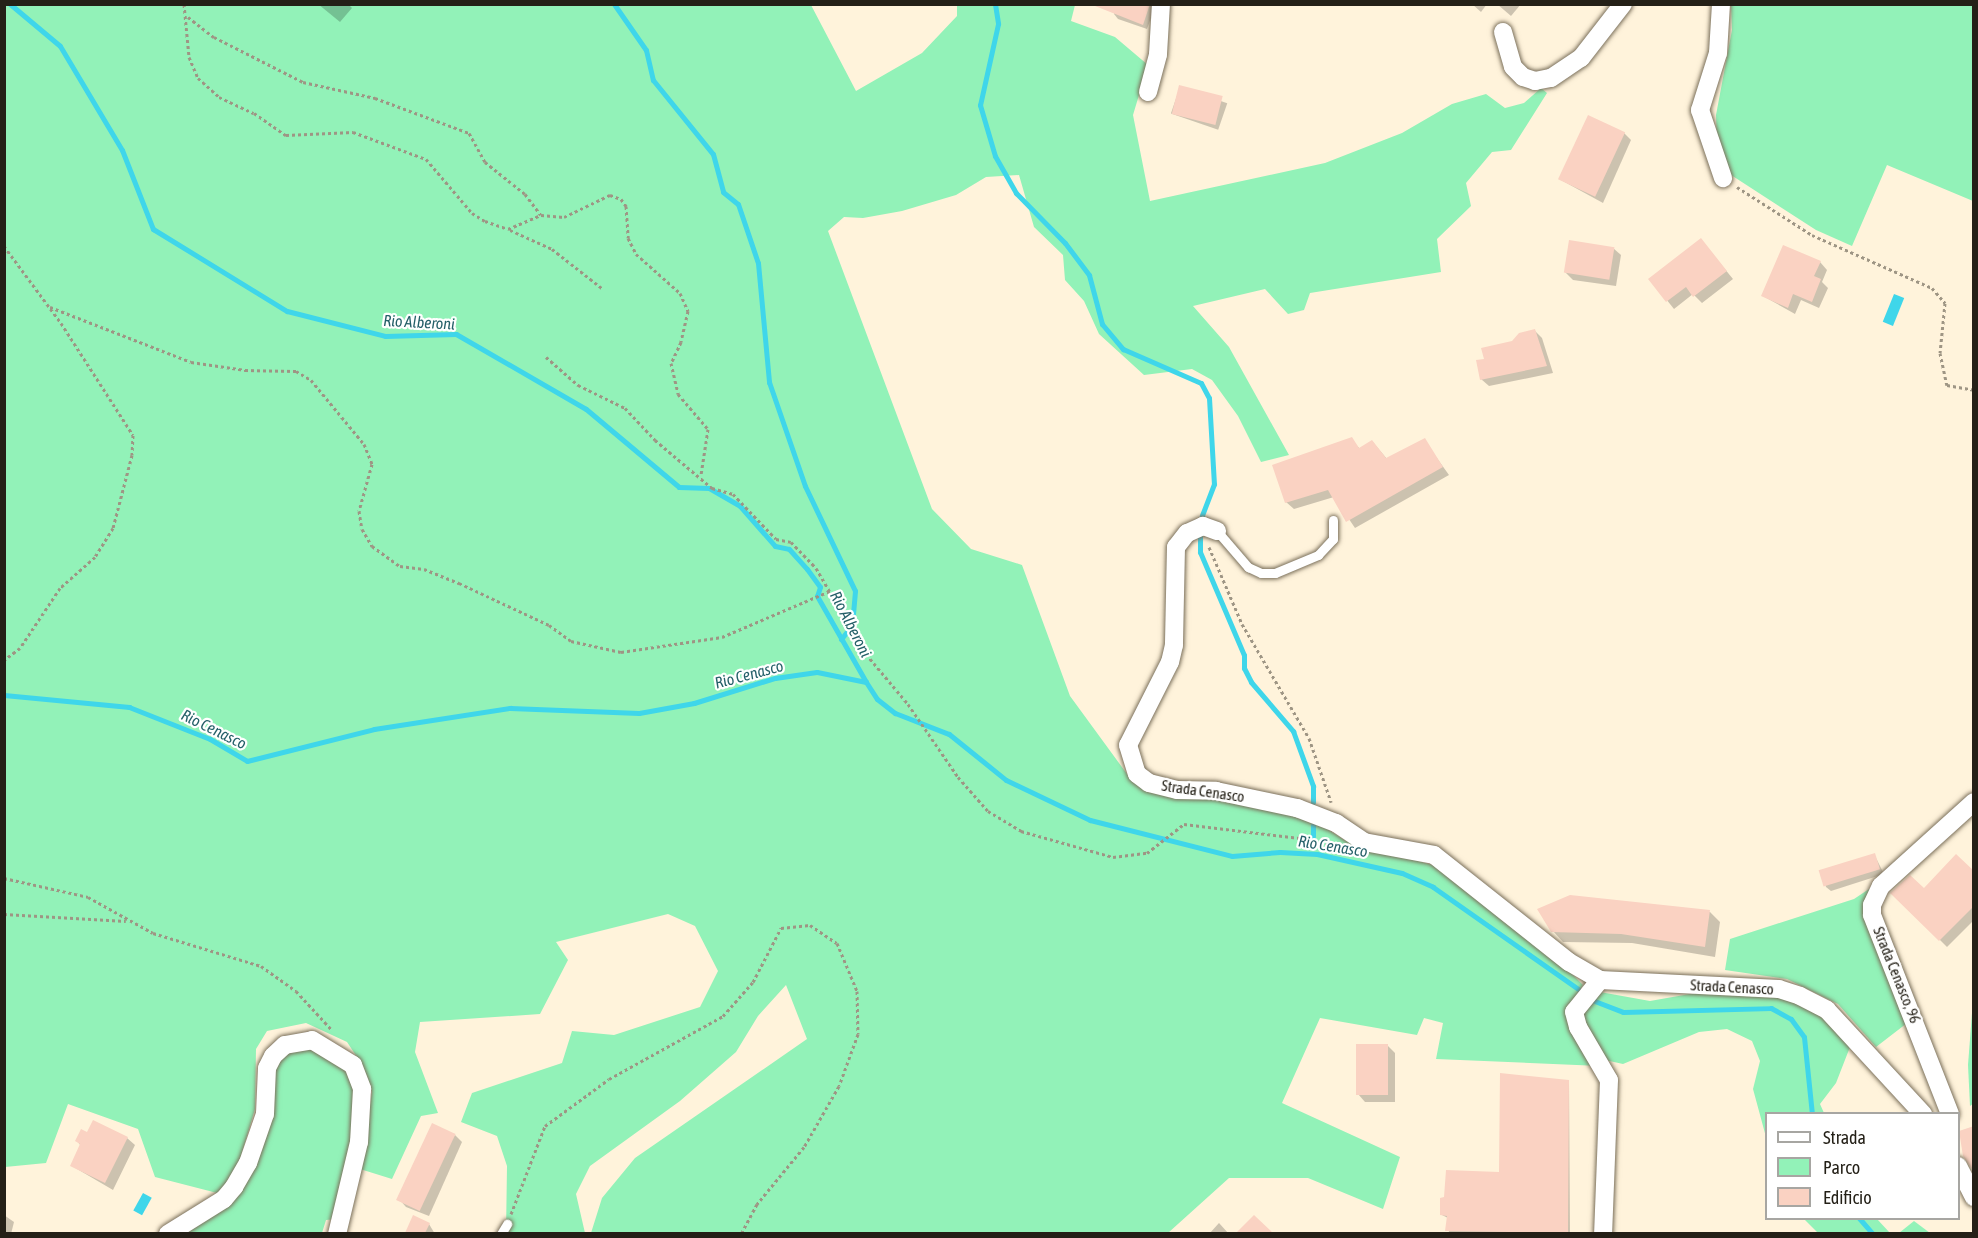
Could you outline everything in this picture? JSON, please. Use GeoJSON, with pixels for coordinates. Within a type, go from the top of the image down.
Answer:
{"type":"FeatureCollection","features":[{"type":"Feature","properties":{"kind":"street"},"geometry":{"type":"LineString","coordinates":[[1148,92],[1158,54],[1161,4]]}},
{"type":"Feature","properties":{"kind":"street"},"geometry":{"type":"LineString","coordinates":[[1503,32],[1513,67],[1523,77],[1535,81],[1551,78],[1581,58],[1623,4]]}},
{"type":"Feature","properties":{"kind":"street"},"geometry":{"type":"LineString","coordinates":[[1721,4],[1718,53],[1700,110],[1722,178]]}},
{"type":"Feature","properties":{"kind":"street","name":"Strada Cenasco"},"geometry":{"type":"LineString","coordinates":[[1214,530],[1203,526],[1187,533],[1176,547],[1174,645],[1170,662],[1134,727],[1129,759],[1137,774],[1149,783],[1177,790],[1216,791],[1277,803],[1336,823],[1364,842],[1434,855],[1569,962],[1600,980],[1767,988],[1800,996],[1827,1010],[1922,1112]]}},
{"type":"Feature","properties":{"kind":"street","name":"Strada Cenasco, 96"},"geometry":{"type":"LineString","coordinates":[[1950,1112],[1872,905],[1881,886],[1974,802]]}},
{"type":"Feature","properties":{"kind":"street"},"geometry":{"type":"LineString","coordinates":[[1600,980],[1574,1012],[1578,1027],[1609,1080],[1603,1233]]}},
{"type":"Feature","properties":{"kind":"street"},"geometry":{"type":"LineString","coordinates":[[168,1233],[224,1199],[234,1187],[248,1163],[265,1114],[267,1068],[285,1045],[312,1040],[353,1065],[362,1089],[359,1142],[337,1233]]}},
{"type":"Feature","properties":{"kind":"street"},"geometry":{"type":"LineString","coordinates":[[1960,1168],[1974,1197]]}},
{"type":"Feature","properties":{"kind":"lane"},"geometry":{"type":"LineString","coordinates":[[1214,530],[1248,567],[1261,573],[1275,573],[1318,555],[1333,539],[1333,520]]}},
{"type":"Feature","properties":{"kind":"lane"},"geometry":{"type":"LineString","coordinates":[[501,1233],[507,1224]]}},
{"type":"Feature","properties":{"kind":"path"},"geometry":{"type":"LineString","coordinates":[[184,4],[188,17],[189,57],[198,78],[219,97],[254,113],[286,135],[353,132],[426,159],[472,213],[552,249],[603,289]]}},
{"type":"Feature","properties":{"kind":"path"},"geometry":{"type":"LineString","coordinates":[[188,17],[233,47],[303,82],[375,98],[470,133],[485,162],[525,194],[541,215]]}},
{"type":"Feature","properties":{"kind":"path"},"geometry":{"type":"LineString","coordinates":[[1722,178],[1812,235],[1932,288],[1945,303],[1940,353],[1947,385],[1974,390]]}},
{"type":"Feature","properties":{"kind":"path"},"geometry":{"type":"LineString","coordinates":[[508,229],[541,215],[564,217],[610,195],[621,199],[626,206],[628,238],[636,254],[680,293],[688,311],[681,342],[671,363],[678,394],[708,429],[701,475]]}},
{"type":"Feature","properties":{"kind":"path"},"geometry":{"type":"LineString","coordinates":[[4,246],[50,307],[121,413],[133,435],[132,455],[113,528],[95,557],[60,588],[20,648],[4,660]]}},
{"type":"Feature","properties":{"kind":"path"},"geometry":{"type":"LineString","coordinates":[[50,307],[191,362],[245,370],[296,370],[311,380],[364,444],[372,464],[358,511],[362,529],[372,546],[399,566],[424,569],[459,583],[549,625],[571,641],[621,652],[722,638],[830,591]]}},
{"type":"Feature","properties":{"kind":"path"},"geometry":{"type":"LineString","coordinates":[[546,357],[578,385],[625,408],[655,440],[701,475],[712,488],[733,494],[776,539],[790,542],[816,568],[866,654],[908,704],[957,777],[988,811],[1022,831],[1113,857],[1148,853],[1184,824],[1308,839],[1340,848]]}},
{"type":"Feature","properties":{"kind":"path"},"geometry":{"type":"LineString","coordinates":[[1214,530],[1206,540],[1210,550],[1242,624],[1309,738],[1336,823]]}},
{"type":"Feature","properties":{"kind":"path"},"geometry":{"type":"LineString","coordinates":[[4,878],[88,897],[153,933],[261,966],[296,991],[339,1038]]}},
{"type":"Feature","properties":{"kind":"path"},"geometry":{"type":"LineString","coordinates":[[4,914],[128,921]]}},
{"type":"Feature","properties":{"kind":"path"},"geometry":{"type":"LineString","coordinates":[[507,1224],[545,1126],[609,1079],[723,1016],[753,982],[781,927],[810,925],[837,944],[857,991],[858,1034],[839,1086],[804,1147],[757,1204],[741,1233]]}},
{"type":"Feature","properties":{"kind":"green space"},"geometry":{"type":"Polygon","coordinates":[[[4,5],[811,5],[856,91],[922,53],[957,16],[957,5],[1075,5],[1071,21],[1115,37],[1148,65],[1133,115],[1150,201],[1325,163],[1402,133],[1452,104],[1486,94],[1505,108],[1524,103],[1541,88],[1547,93],[1511,150],[1492,152],[1466,183],[1471,206],[1437,239],[1441,272],[1310,293],[1304,310],[1288,314],[1265,289],[1193,306],[1229,347],[1289,455],[1261,462],[1238,416],[1212,380],[1192,369],[1144,375],[1099,334],[1084,301],[1065,280],[1063,255],[1034,227],[1019,175],[986,177],[956,195],[902,211],[863,218],[844,217],[828,231],[932,509],[971,549],[1022,565],[1070,696],[1127,774],[1146,787],[1215,795],[1305,815],[1346,841],[1436,866],[1562,964],[1583,985],[1577,996],[1600,1066],[1436,1059],[1443,1023],[1424,1018],[1417,1035],[1320,1018],[1282,1103],[1400,1157],[1383,1209],[1308,1178],[1229,1178],[1168,1233],[591,1233],[602,1198],[635,1158],[807,1039],[786,985],[758,1016],[736,1052],[680,1101],[590,1166],[576,1194],[585,1233],[506,1233],[507,1166],[497,1136],[461,1122],[472,1093],[562,1063],[572,1031],[614,1035],[700,1007],[718,971],[695,926],[668,914],[556,942],[568,960],[540,1014],[420,1022],[415,1052],[438,1113],[421,1116],[392,1179],[360,1169],[372,1092],[361,1063],[347,1042],[306,1023],[267,1031],[256,1049],[255,1109],[238,1166],[221,1194],[155,1177],[138,1129],[68,1104],[46,1163],[5,1167],[4,5]]]}},
{"type":"Feature","properties":{"kind":"green space"},"geometry":{"type":"Polygon","coordinates":[[[1731,5],[1973,5],[1973,201],[1887,165],[1852,246],[1816,230],[1728,173],[1717,147],[1716,115],[1732,30],[1731,5]]]}},
{"type":"Feature","properties":{"kind":"green space"},"geometry":{"type":"Polygon","coordinates":[[[1869,889],[1911,1020],[1876,1047],[1838,1004],[1787,979],[1725,970],[1730,939],[1854,899],[1869,889]]]}},
{"type":"Feature","properties":{"kind":"green space"},"geometry":{"type":"Polygon","coordinates":[[[1600,992],[1650,1001],[1701,992],[1774,993],[1823,1016],[1850,1047],[1836,1083],[1820,1104],[1824,1112],[1765,1112],[1765,1133],[1753,1089],[1760,1061],[1752,1041],[1727,1029],[1699,1032],[1623,1064],[1605,1060],[1580,1013],[1600,992]]]}},
{"type":"Feature","properties":{"kind":"green space"},"geometry":{"type":"Polygon","coordinates":[[[1973,1000],[1974,1103],[1970,1106],[1968,1065],[1973,1000]]]}},
{"type":"Feature","properties":{"kind":"green space"},"geometry":{"type":"Polygon","coordinates":[[[310,1045],[347,1067],[357,1097],[355,1144],[337,1219],[326,1220],[322,1233],[180,1234],[228,1202],[274,1066],[286,1051],[310,1045]]]}},
{"type":"Feature","properties":{"kind":"green space"},"geometry":{"type":"Polygon","coordinates":[[[1805,1220],[1878,1220],[1890,1233],[1818,1233],[1805,1220]]]}},
{"type":"Feature","properties":{"kind":"green space"},"geometry":{"type":"Polygon","coordinates":[[[1914,1221],[1930,1233],[1899,1233],[1914,1221]]]}},
{"type":"Feature","properties":{"kind":"water"},"geometry":{"type":"Polygon","coordinates":[[[1894,294],[1904,298],[1893,326],[1883,322],[1894,294]]]}},
{"type":"Feature","properties":{"kind":"water"},"geometry":{"type":"Polygon","coordinates":[[[143,1193],[152,1198],[142,1215],[133,1210],[143,1193]]]}},
{"type":"Feature","properties":{"kind":"building"},"geometry":{"type":"Polygon","coordinates":[[[1090,4],[1150,4],[1143,25],[1090,4]]]}},
{"type":"Feature","properties":{"kind":"building"},"geometry":{"type":"Polygon","coordinates":[[[1179,85],[1223,96],[1215,125],[1172,114],[1179,85]]]}},
{"type":"Feature","properties":{"kind":"building"},"geometry":{"type":"Polygon","coordinates":[[[1588,115],[1625,132],[1595,197],[1558,179],[1588,115]]]}},
{"type":"Feature","properties":{"kind":"building"},"geometry":{"type":"Polygon","coordinates":[[[1701,238],[1727,271],[1693,297],[1686,287],[1666,302],[1648,279],[1701,238]]]}},
{"type":"Feature","properties":{"kind":"building"},"geometry":{"type":"Polygon","coordinates":[[[1569,240],[1614,247],[1609,280],[1564,273],[1569,240]]]}},
{"type":"Feature","properties":{"kind":"building"},"geometry":{"type":"Polygon","coordinates":[[[1783,245],[1821,261],[1814,276],[1821,279],[1812,302],[1793,294],[1788,308],[1761,296],[1783,245]]]}},
{"type":"Feature","properties":{"kind":"building"},"geometry":{"type":"Polygon","coordinates":[[[1535,329],[1547,366],[1480,380],[1476,360],[1484,359],[1481,348],[1512,341],[1519,333],[1535,329]]]}},
{"type":"Feature","properties":{"kind":"building"},"geometry":{"type":"Polygon","coordinates":[[[1352,437],[1359,448],[1372,440],[1386,458],[1425,438],[1443,467],[1346,522],[1328,490],[1285,503],[1272,465],[1352,437]]]}},
{"type":"Feature","properties":{"kind":"building"},"geometry":{"type":"Polygon","coordinates":[[[1875,853],[1880,869],[1824,887],[1819,870],[1875,853]]]}},
{"type":"Feature","properties":{"kind":"building"},"geometry":{"type":"Polygon","coordinates":[[[1956,854],[1974,871],[1974,906],[1939,941],[1890,893],[1910,875],[1924,888],[1956,854]]]}},
{"type":"Feature","properties":{"kind":"building"},"geometry":{"type":"Polygon","coordinates":[[[1570,895],[1710,910],[1705,947],[1621,934],[1551,932],[1537,909],[1570,895]]]}},
{"type":"Feature","properties":{"kind":"building"},"geometry":{"type":"Polygon","coordinates":[[[1356,1044],[1388,1044],[1388,1095],[1356,1095],[1356,1044]]]}},
{"type":"Feature","properties":{"kind":"building"},"geometry":{"type":"Polygon","coordinates":[[[1500,1073],[1569,1080],[1568,1233],[1445,1231],[1447,1216],[1440,1215],[1440,1198],[1444,1197],[1446,1170],[1499,1172],[1500,1073]]]}},
{"type":"Feature","properties":{"kind":"building"},"geometry":{"type":"Polygon","coordinates":[[[93,1120],[128,1137],[105,1183],[70,1166],[80,1144],[75,1141],[81,1129],[87,1132],[93,1120]]]}},
{"type":"Feature","properties":{"kind":"building"},"geometry":{"type":"Polygon","coordinates":[[[432,1123],[456,1134],[420,1211],[396,1200],[432,1123]]]}},
{"type":"Feature","properties":{"kind":"building"},"geometry":{"type":"Polygon","coordinates":[[[1974,1126],[1974,1172],[1963,1156],[1960,1131],[1974,1126]]]}},
{"type":"Feature","properties":{"kind":"building"},"geometry":{"type":"Polygon","coordinates":[[[413,1215],[430,1223],[425,1233],[405,1233],[413,1215]]]}},
{"type":"Feature","properties":{"kind":"building"},"geometry":{"type":"Polygon","coordinates":[[[1254,1215],[1273,1233],[1236,1233],[1254,1215]]]}},
{"type":"Feature","properties":{"kind":"waterway","name":"Rio Alberoni"},"geometry":{"type":"LineString","coordinates":[[10,4],[60,46],[122,150],[153,229],[287,311],[385,336],[456,334],[586,409],[679,487],[709,488],[740,506],[775,546],[789,549],[807,569],[820,587],[817,596],[866,682],[877,699],[895,713],[949,734],[1006,780],[1090,820],[1232,856],[1280,852],[1317,854],[1402,873],[1433,887],[1578,989]]}},
{"type":"Feature","properties":{"kind":"waterway"},"geometry":{"type":"LineString","coordinates":[[614,4],[646,50],[653,80],[713,154],[723,192],[738,204],[758,263],[769,382],[805,486],[855,591],[852,625],[841,639]]}},
{"type":"Feature","properties":{"kind":"waterway"},"geometry":{"type":"LineString","coordinates":[[995,4],[998,24],[980,105],[995,156],[1016,193],[1065,243],[1089,275],[1102,324],[1123,349],[1201,383],[1209,398],[1214,484],[1202,516]]}},
{"type":"Feature","properties":{"kind":"waterway"},"geometry":{"type":"LineString","coordinates":[[1200,533],[1200,552],[1244,655],[1244,668],[1251,682],[1293,731],[1313,786],[1313,802]]}},
{"type":"Feature","properties":{"kind":"waterway","name":"Rio Cenasco"},"geometry":{"type":"LineString","coordinates":[[4,695],[129,707],[210,739],[247,761],[374,729],[510,708],[639,713],[694,703],[775,678],[817,672],[866,682]]}},
{"type":"Feature","properties":{"kind":"waterway"},"geometry":{"type":"LineString","coordinates":[[1313,825],[1313,836]]}},
{"type":"Feature","properties":{"kind":"waterway","name":"Rio Cenasco"},"geometry":{"type":"LineString","coordinates":[[1592,1000],[1623,1012],[1771,1008],[1791,1019],[1804,1037],[1812,1112]]}},
{"type":"Feature","properties":{"kind":"waterway","name":"Rio Cenasco"},"geometry":{"type":"LineString","coordinates":[[1861,1220],[1873,1234]]}}]}
